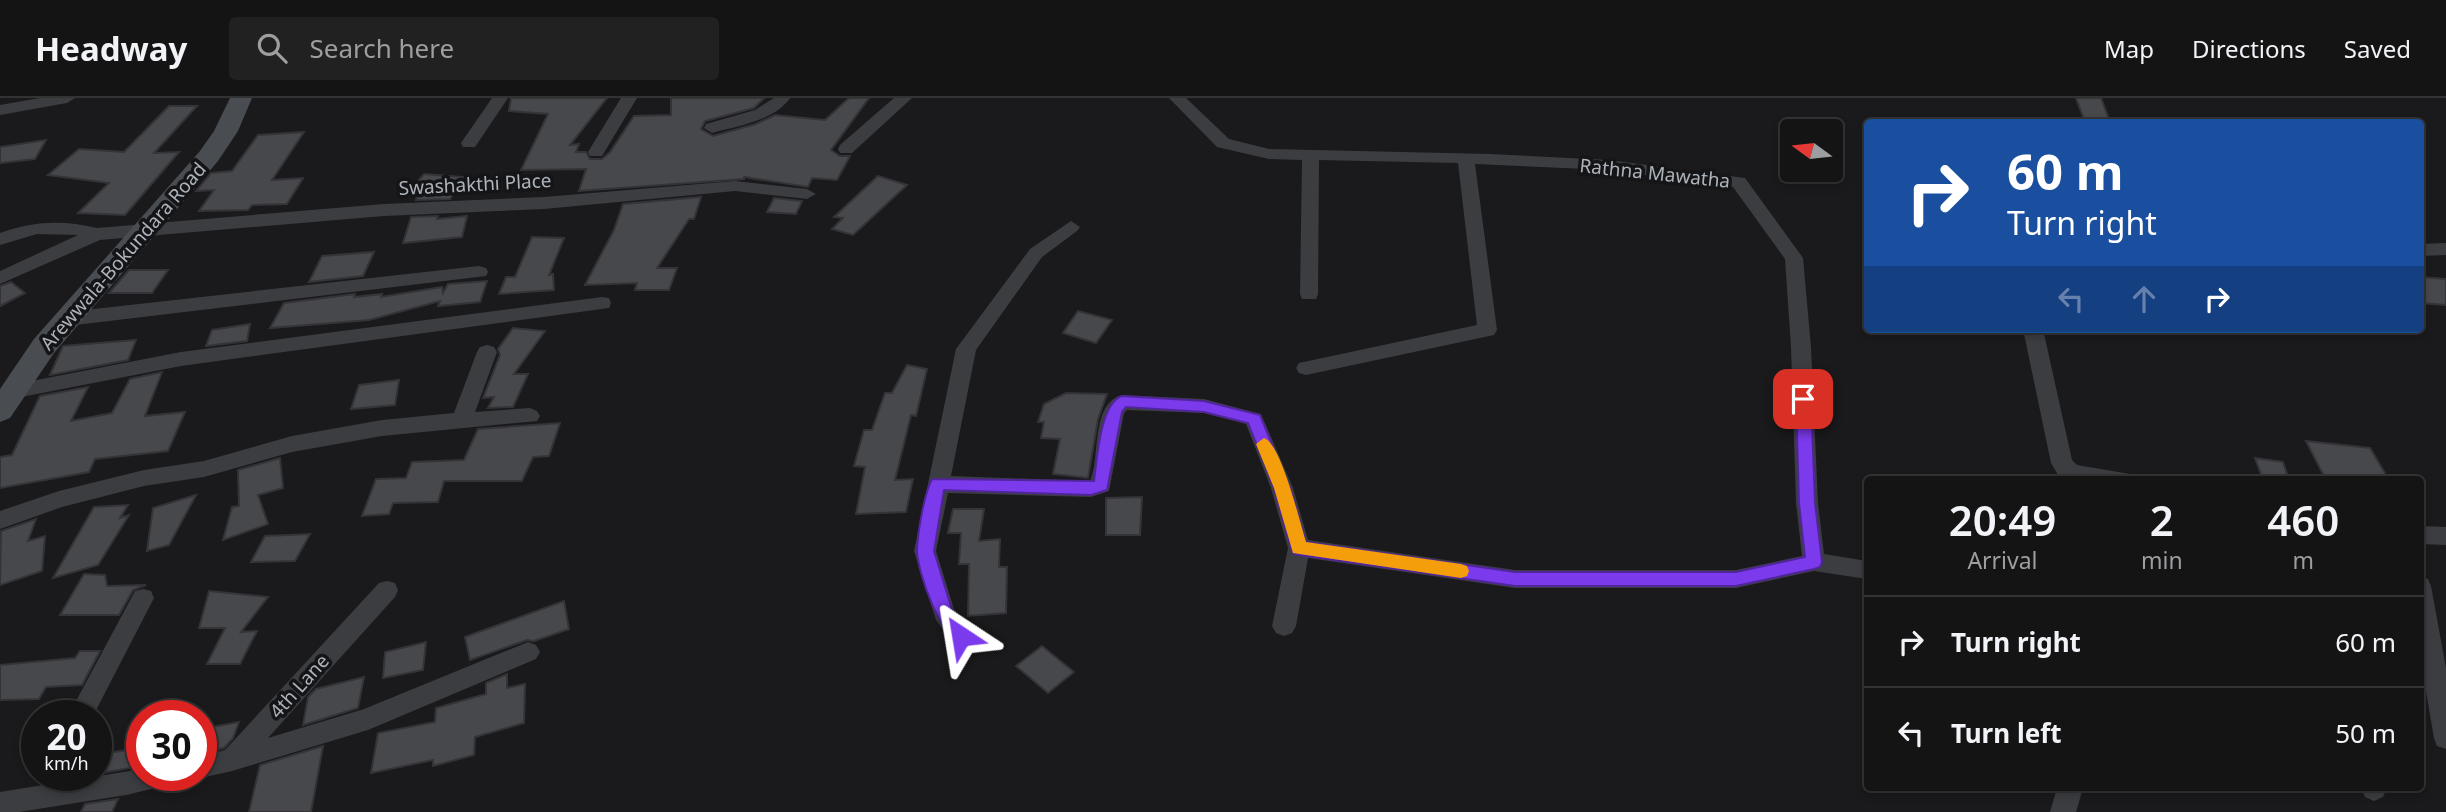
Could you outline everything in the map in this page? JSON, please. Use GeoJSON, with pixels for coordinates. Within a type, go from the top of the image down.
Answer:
{"type":"FeatureCollection","features":[{"type":"Feature","properties":{"kind":"street"},"geometry":{"type":"LineString","coordinates":[[0,110],[67,98]]}},
{"type":"Feature","properties":{"kind":"street","name":"Arewwala-Bokundara Road"},"geometry":{"type":"LineString","coordinates":[[5,401],[67,319],[209,156],[226,131],[241,98]]}},
{"type":"Feature","properties":{"kind":"street"},"geometry":{"type":"LineString","coordinates":[[469,143],[500,98]]}},
{"type":"Feature","properties":{"kind":"street"},"geometry":{"type":"LineString","coordinates":[[596,152],[629,98]]}},
{"type":"Feature","properties":{"kind":"street"},"geometry":{"type":"LineString","coordinates":[[712,128],[767,112],[777,106],[782,98]]}},
{"type":"Feature","properties":{"kind":"street"},"geometry":{"type":"LineString","coordinates":[[846,149],[904,98]]}},
{"type":"Feature","properties":{"kind":"street","name":"Rathna Mawatha"},"geometry":{"type":"LineString","coordinates":[[1177,98],[1223,143],[1269,154],[1609,165],[1739,182],[1794,258],[1801,347],[1807,503],[1814,562]]}},
{"type":"Feature","properties":{"kind":"street"},"geometry":{"type":"LineString","coordinates":[[1309,294],[1311,156]]}},
{"type":"Feature","properties":{"kind":"street"},"geometry":{"type":"LineString","coordinates":[[1306,368],[1487,330],[1466,159]]}},
{"type":"Feature","properties":{"kind":"street","name":"Swashakthi Place"},"geometry":{"type":"LineString","coordinates":[[97,234],[384,210],[544,203],[735,186],[807,194]]}},
{"type":"Feature","properties":{"kind":"street"},"geometry":{"type":"LineString","coordinates":[[0,239],[35,226],[74,228],[97,234]]}},
{"type":"Feature","properties":{"kind":"street"},"geometry":{"type":"LineString","coordinates":[[961,636],[944,613],[925,551],[966,349],[1037,253],[1071,227]]}},
{"type":"Feature","properties":{"kind":"street"},"geometry":{"type":"LineString","coordinates":[[0,278],[97,234]]}},
{"type":"Feature","properties":{"kind":"street"},"geometry":{"type":"LineString","coordinates":[[2424,250],[2446,249]]}},
{"type":"Feature","properties":{"kind":"street"},"geometry":{"type":"LineString","coordinates":[[67,319],[479,272]]}},
{"type":"Feature","properties":{"kind":"street"},"geometry":{"type":"LineString","coordinates":[[5,401],[181,359],[602,303]]}},
{"type":"Feature","properties":{"kind":"street"},"geometry":{"type":"LineString","coordinates":[[2033,333],[2062,463],[2071,476]]}},
{"type":"Feature","properties":{"kind":"street"},"geometry":{"type":"LineString","coordinates":[[462,420],[487,352]]}},
{"type":"Feature","properties":{"kind":"street"},"geometry":{"type":"LineString","coordinates":[[937,484],[1091,489],[1101,485],[1114,410],[1122,402],[1204,406],[1254,419],[1282,488],[1299,548],[1284,626]]}},
{"type":"Feature","properties":{"kind":"street"},"geometry":{"type":"LineString","coordinates":[[0,520],[60,499],[144,478],[204,469],[292,444],[382,428],[530,416]]}},
{"type":"Feature","properties":{"kind":"street"},"geometry":{"type":"LineString","coordinates":[[2424,535],[2446,536]]}},
{"type":"Feature","properties":{"kind":"street"},"geometry":{"type":"LineString","coordinates":[[1299,548],[1515,579],[1736,579],[1814,562],[1864,570]]}},
{"type":"Feature","properties":{"kind":"street","name":"4th Lane"},"geometry":{"type":"LineString","coordinates":[[232,760],[387,590]]}},
{"type":"Feature","properties":{"kind":"street"},"geometry":{"type":"LineString","coordinates":[[88,700],[142,598]]}},
{"type":"Feature","properties":{"kind":"street"},"geometry":{"type":"LineString","coordinates":[[2424,609],[2446,738]]}},
{"type":"Feature","properties":{"kind":"street"},"geometry":{"type":"LineString","coordinates":[[217,763],[368,719],[528,652]]}},
{"type":"Feature","properties":{"kind":"street"},"geometry":{"type":"LineString","coordinates":[[0,804],[31,791]]}},
{"type":"Feature","properties":{"kind":"street"},"geometry":{"type":"LineString","coordinates":[[2063,812],[2069,791]]}},
{"type":"Feature","properties":{"kind":"building"},"geometry":{"type":"Polygon","coordinates":[[[511,98],[607,98],[570,145],[579,144],[576,152],[586,152],[590,159],[602,159],[610,152],[634,116],[671,115],[671,98],[764,98],[754,108],[705,121],[701,129],[713,136],[756,124],[775,115],[825,120],[849,98],[869,98],[831,150],[840,156],[850,156],[837,180],[812,178],[808,187],[744,177],[579,191],[586,169],[521,170],[548,114],[509,111],[511,98]]]}},
{"type":"Feature","properties":{"kind":"building"},"geometry":{"type":"Polygon","coordinates":[[[2076,98],[2101,98],[2109,119],[2084,119],[2076,98]]]}},
{"type":"Feature","properties":{"kind":"building"},"geometry":{"type":"Polygon","coordinates":[[[169,106],[197,106],[154,153],[179,152],[125,215],[78,213],[109,183],[48,175],[79,149],[124,152],[169,106]]]}},
{"type":"Feature","properties":{"kind":"building"},"geometry":{"type":"Polygon","coordinates":[[[304,132],[272,180],[303,178],[287,204],[252,205],[248,210],[199,211],[214,190],[196,191],[211,173],[232,171],[258,135],[304,132]]]}},
{"type":"Feature","properties":{"kind":"building"},"geometry":{"type":"Polygon","coordinates":[[[46,140],[35,159],[0,163],[0,147],[46,140]]]}},
{"type":"Feature","properties":{"kind":"building"},"geometry":{"type":"Polygon","coordinates":[[[424,174],[463,177],[450,199],[416,200],[417,196],[405,196],[424,174]]]}},
{"type":"Feature","properties":{"kind":"building"},"geometry":{"type":"Polygon","coordinates":[[[878,176],[907,185],[853,235],[832,229],[843,218],[834,217],[878,176]]]}},
{"type":"Feature","properties":{"kind":"building"},"geometry":{"type":"Polygon","coordinates":[[[701,197],[694,219],[689,219],[657,268],[677,268],[669,290],[635,290],[637,283],[585,285],[614,230],[623,204],[701,197]]]}},
{"type":"Feature","properties":{"kind":"building"},"geometry":{"type":"Polygon","coordinates":[[[774,198],[802,201],[796,214],[767,212],[774,198]]]}},
{"type":"Feature","properties":{"kind":"building"},"geometry":{"type":"Polygon","coordinates":[[[438,216],[437,219],[467,216],[462,237],[403,243],[411,217],[438,216]]]}},
{"type":"Feature","properties":{"kind":"building"},"geometry":{"type":"Polygon","coordinates":[[[532,237],[564,238],[549,275],[553,274],[554,290],[499,294],[506,277],[515,277],[532,237]]]}},
{"type":"Feature","properties":{"kind":"building"},"geometry":{"type":"Polygon","coordinates":[[[374,252],[363,276],[309,282],[322,256],[374,252]]]}},
{"type":"Feature","properties":{"kind":"building"},"geometry":{"type":"Polygon","coordinates":[[[129,270],[168,270],[152,293],[109,293],[129,270]]]}},
{"type":"Feature","properties":{"kind":"building"},"geometry":{"type":"Polygon","coordinates":[[[2424,277],[2446,279],[2446,305],[2424,303],[2424,277]]]}},
{"type":"Feature","properties":{"kind":"building"},"geometry":{"type":"Polygon","coordinates":[[[487,281],[480,302],[438,306],[440,301],[369,320],[270,328],[284,303],[355,294],[354,297],[382,294],[381,297],[442,287],[443,293],[448,284],[487,281]]]}},
{"type":"Feature","properties":{"kind":"building"},"geometry":{"type":"Polygon","coordinates":[[[11,282],[25,293],[0,306],[0,286],[11,282]]]}},
{"type":"Feature","properties":{"kind":"building"},"geometry":{"type":"Polygon","coordinates":[[[1078,311],[1112,320],[1096,343],[1063,333],[1078,311]]]}},
{"type":"Feature","properties":{"kind":"building"},"geometry":{"type":"Polygon","coordinates":[[[250,324],[247,341],[206,346],[212,330],[250,324]]]}},
{"type":"Feature","properties":{"kind":"building"},"geometry":{"type":"Polygon","coordinates":[[[513,328],[545,331],[514,374],[528,374],[513,407],[488,408],[494,397],[483,398],[500,355],[498,349],[513,328]]]}},
{"type":"Feature","properties":{"kind":"building"},"geometry":{"type":"Polygon","coordinates":[[[136,340],[128,360],[50,375],[63,346],[136,340]]]}},
{"type":"Feature","properties":{"kind":"building"},"geometry":{"type":"Polygon","coordinates":[[[907,365],[927,369],[916,416],[911,415],[895,480],[913,479],[906,512],[856,514],[865,467],[854,466],[864,430],[872,430],[885,393],[892,393],[907,365]]]}},
{"type":"Feature","properties":{"kind":"building"},"geometry":{"type":"Polygon","coordinates":[[[162,372],[145,416],[185,412],[168,451],[95,459],[89,472],[0,488],[0,457],[12,455],[40,396],[88,387],[71,421],[112,413],[130,379],[162,372]]]}},
{"type":"Feature","properties":{"kind":"building"},"geometry":{"type":"Polygon","coordinates":[[[399,380],[395,405],[351,409],[359,385],[399,380]]]}},
{"type":"Feature","properties":{"kind":"building"},"geometry":{"type":"Polygon","coordinates":[[[1066,393],[1107,394],[1098,419],[1088,478],[1053,474],[1060,439],[1041,438],[1044,422],[1038,422],[1044,404],[1066,393]]]}},
{"type":"Feature","properties":{"kind":"building"},"geometry":{"type":"Polygon","coordinates":[[[560,423],[549,456],[533,457],[522,481],[444,481],[438,502],[393,503],[389,514],[362,516],[376,479],[406,478],[412,462],[464,460],[478,429],[560,423]]]}},
{"type":"Feature","properties":{"kind":"building"},"geometry":{"type":"Polygon","coordinates":[[[2306,441],[2370,448],[2387,476],[2324,476],[2306,441]]]}},
{"type":"Feature","properties":{"kind":"building"},"geometry":{"type":"Polygon","coordinates":[[[280,458],[283,488],[258,495],[268,524],[223,540],[232,507],[239,506],[238,470],[280,458]]]}},
{"type":"Feature","properties":{"kind":"building"},"geometry":{"type":"Polygon","coordinates":[[[2255,458],[2283,462],[2288,476],[2262,476],[2255,458]]]}},
{"type":"Feature","properties":{"kind":"building"},"geometry":{"type":"Polygon","coordinates":[[[196,495],[169,545],[147,551],[153,508],[196,495]]]}},
{"type":"Feature","properties":{"kind":"building"},"geometry":{"type":"Polygon","coordinates":[[[1142,497],[1140,535],[1106,535],[1106,498],[1142,497]]]}},
{"type":"Feature","properties":{"kind":"building"},"geometry":{"type":"Polygon","coordinates":[[[128,505],[120,518],[129,515],[98,565],[53,578],[94,507],[128,505]]]}},
{"type":"Feature","properties":{"kind":"building"},"geometry":{"type":"Polygon","coordinates":[[[953,509],[984,509],[979,541],[1000,539],[999,567],[1007,567],[1006,613],[968,616],[969,564],[959,564],[961,533],[948,533],[953,509]]]}},
{"type":"Feature","properties":{"kind":"building"},"geometry":{"type":"Polygon","coordinates":[[[36,519],[28,541],[45,536],[42,571],[0,585],[1,531],[36,519]]]}},
{"type":"Feature","properties":{"kind":"building"},"geometry":{"type":"Polygon","coordinates":[[[310,534],[295,561],[251,562],[265,536],[310,534]]]}},
{"type":"Feature","properties":{"kind":"building"},"geometry":{"type":"Polygon","coordinates":[[[84,574],[105,575],[107,586],[146,585],[133,590],[119,615],[60,615],[84,574]]]}},
{"type":"Feature","properties":{"kind":"building"},"geometry":{"type":"Polygon","coordinates":[[[209,591],[268,597],[241,632],[257,631],[240,664],[207,664],[225,628],[199,628],[209,591]]]}},
{"type":"Feature","properties":{"kind":"building"},"geometry":{"type":"Polygon","coordinates":[[[564,601],[569,629],[470,660],[465,637],[564,601]]]}},
{"type":"Feature","properties":{"kind":"building"},"geometry":{"type":"Polygon","coordinates":[[[426,642],[423,670],[383,678],[385,652],[426,642]]]}},
{"type":"Feature","properties":{"kind":"building"},"geometry":{"type":"Polygon","coordinates":[[[1042,646],[1074,672],[1048,693],[1016,666],[1042,646]]]}},
{"type":"Feature","properties":{"kind":"building"},"geometry":{"type":"Polygon","coordinates":[[[80,651],[100,651],[82,685],[46,687],[39,699],[0,700],[0,665],[75,658],[80,651]]]}},
{"type":"Feature","properties":{"kind":"building"},"geometry":{"type":"Polygon","coordinates":[[[507,674],[507,688],[525,684],[524,723],[475,737],[474,755],[433,766],[433,760],[371,773],[378,733],[435,722],[436,708],[486,694],[486,683],[507,674]]]}},
{"type":"Feature","properties":{"kind":"building"},"geometry":{"type":"Polygon","coordinates":[[[364,677],[358,708],[303,725],[308,697],[316,689],[364,677]]]}},
{"type":"Feature","properties":{"kind":"building"},"geometry":{"type":"Polygon","coordinates":[[[239,722],[233,738],[224,748],[217,750],[217,726],[239,722]]]}},
{"type":"Feature","properties":{"kind":"building"},"geometry":{"type":"Polygon","coordinates":[[[323,746],[311,812],[249,812],[260,765],[323,746]]]}},
{"type":"Feature","properties":{"kind":"building"},"geometry":{"type":"Polygon","coordinates":[[[126,750],[126,769],[112,771],[112,752],[126,750]]]}},
{"type":"Feature","properties":{"kind":"building"},"geometry":{"type":"Polygon","coordinates":[[[118,799],[112,812],[81,812],[85,804],[118,799]]]}},
{"type":"Feature","properties":{"kind":"slow traffic"},"geometry":{"type":"LineString","coordinates":[[1264,444],[1282,488],[1299,548],[1461,571]]}},
{"type":"Feature","properties":{"kind":"route"},"geometry":{"type":"LineString","coordinates":[[961,636],[944,613],[925,551],[937,484],[1091,489],[1101,485],[1114,410],[1122,402],[1204,406],[1254,419],[1282,488],[1299,548],[1515,579],[1670,581],[1736,579],[1814,562],[1807,503],[1803,399]]}}]}
